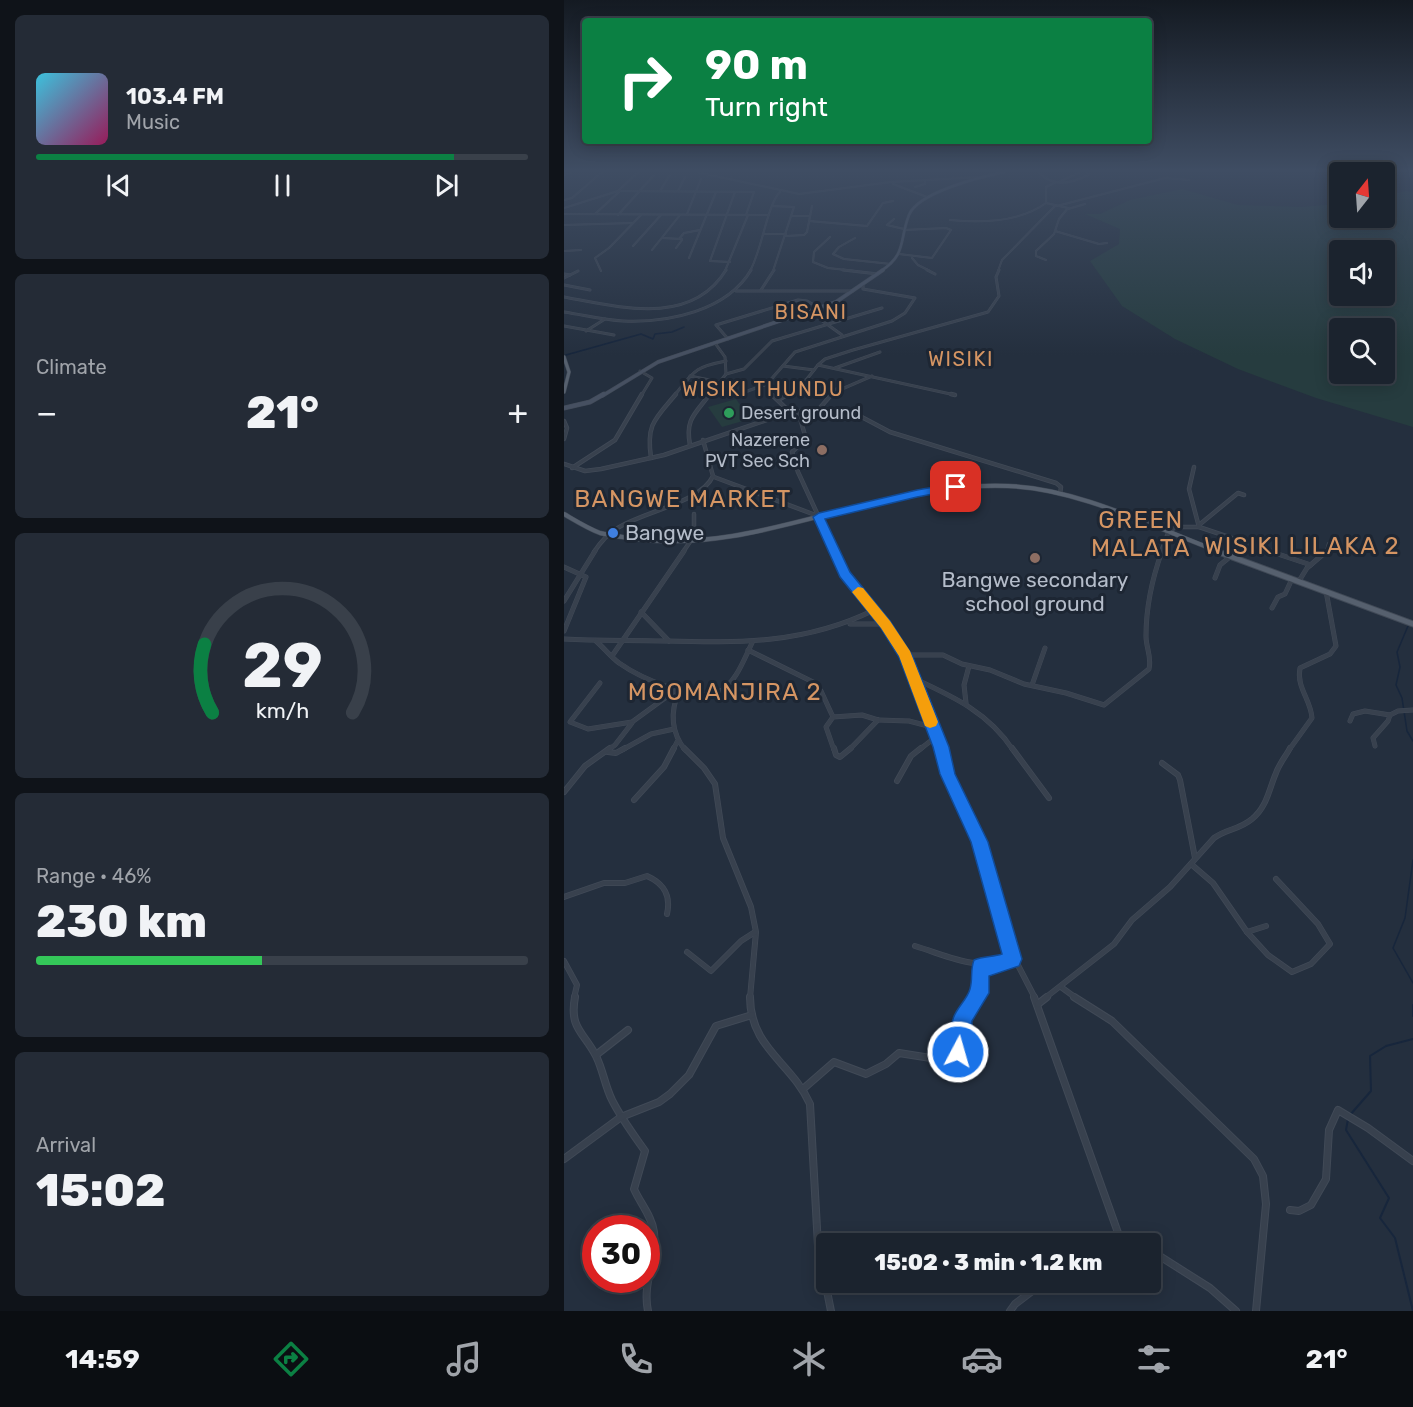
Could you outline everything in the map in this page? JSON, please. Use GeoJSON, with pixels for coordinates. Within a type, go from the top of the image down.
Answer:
{"type":"FeatureCollection","features":[{"type":"Feature","properties":{"kind":"main road"},"geometry":{"type":"LineString","coordinates":[[564,357],[569,372],[564,392]]}},
{"type":"Feature","properties":{"kind":"main road"},"geometry":{"type":"LineString","coordinates":[[564,514],[607,535],[655,542],[690,542],[750,534],[917,493],[956,487],[1010,486],[1060,494],[1413,624]]}},
{"type":"Feature","properties":{"kind":"street"},"geometry":{"type":"LineString","coordinates":[[601,271],[595,258],[623,233]]}},
{"type":"Feature","properties":{"kind":"street"},"geometry":{"type":"LineString","coordinates":[[633,246],[645,233]]}},
{"type":"Feature","properties":{"kind":"street"},"geometry":{"type":"LineString","coordinates":[[652,250],[666,233]]}},
{"type":"Feature","properties":{"kind":"street"},"geometry":{"type":"LineString","coordinates":[[679,239],[683,233]]}},
{"type":"Feature","properties":{"kind":"street"},"geometry":{"type":"LineString","coordinates":[[689,258],[699,233]]}},
{"type":"Feature","properties":{"kind":"street"},"geometry":{"type":"LineString","coordinates":[[720,233],[710,261],[730,262]]}},
{"type":"Feature","properties":{"kind":"street"},"geometry":{"type":"LineString","coordinates":[[564,297],[635,309],[675,304],[710,291],[730,262],[740,233]]}},
{"type":"Feature","properties":{"kind":"street"},"geometry":{"type":"LineString","coordinates":[[735,291],[755,261],[763,234],[805,233]]}},
{"type":"Feature","properties":{"kind":"street"},"geometry":{"type":"LineString","coordinates":[[564,408],[596,400],[640,371],[715,343],[821,309],[853,291],[891,264],[899,254],[903,233]]}},
{"type":"Feature","properties":{"kind":"street"},"geometry":{"type":"LineString","coordinates":[[899,254],[932,258],[949,233]]}},
{"type":"Feature","properties":{"kind":"street"},"geometry":{"type":"LineString","coordinates":[[778,400],[799,389],[825,359],[988,312],[999,296],[996,278],[1002,260],[1029,233]]}},
{"type":"Feature","properties":{"kind":"street"},"geometry":{"type":"LineString","coordinates":[[1046,260],[1036,256],[1036,251],[1050,240],[1053,233]]}},
{"type":"Feature","properties":{"kind":"street"},"geometry":{"type":"LineString","coordinates":[[1062,233],[1099,244],[1107,243]]}},
{"type":"Feature","properties":{"kind":"street"},"geometry":{"type":"LineString","coordinates":[[760,290],[772,273],[786,235]]}},
{"type":"Feature","properties":{"kind":"street"},"geometry":{"type":"LineString","coordinates":[[830,237],[814,252],[813,262],[828,268],[878,274]]}},
{"type":"Feature","properties":{"kind":"street"},"geometry":{"type":"LineString","coordinates":[[662,238],[679,239]]}},
{"type":"Feature","properties":{"kind":"street"},"geometry":{"type":"LineString","coordinates":[[855,238],[839,246],[832,254],[844,259],[891,264]]}},
{"type":"Feature","properties":{"kind":"street"},"geometry":{"type":"LineString","coordinates":[[676,248],[682,240],[679,239]]}},
{"type":"Feature","properties":{"kind":"street"},"geometry":{"type":"LineString","coordinates":[[564,251],[581,250]]}},
{"type":"Feature","properties":{"kind":"street"},"geometry":{"type":"LineString","coordinates":[[909,256],[918,265],[934,274]]}},
{"type":"Feature","properties":{"kind":"street"},"geometry":{"type":"LineString","coordinates":[[564,278],[578,271]]}},
{"type":"Feature","properties":{"kind":"street"},"geometry":{"type":"LineString","coordinates":[[564,274],[570,275]]}},
{"type":"Feature","properties":{"kind":"street"},"geometry":{"type":"LineString","coordinates":[[711,394],[735,394],[767,384],[798,350],[892,321],[905,313],[915,297],[909,294],[887,294],[863,290],[863,284]]}},
{"type":"Feature","properties":{"kind":"street"},"geometry":{"type":"LineString","coordinates":[[564,285],[590,290]]}},
{"type":"Feature","properties":{"kind":"street"},"geometry":{"type":"LineString","coordinates":[[564,312],[631,321],[706,306],[735,291],[853,291]]}},
{"type":"Feature","properties":{"kind":"street"},"geometry":{"type":"LineString","coordinates":[[728,339],[716,325],[798,300],[807,301],[821,309]]}},
{"type":"Feature","properties":{"kind":"street"},"geometry":{"type":"LineString","coordinates":[[726,374],[747,368],[769,343],[882,308]]}},
{"type":"Feature","properties":{"kind":"street"},"geometry":{"type":"LineString","coordinates":[[810,312],[843,335]]}},
{"type":"Feature","properties":{"kind":"street"},"geometry":{"type":"LineString","coordinates":[[586,331],[606,319]]}},
{"type":"Feature","properties":{"kind":"street"},"geometry":{"type":"LineString","coordinates":[[564,326],[614,335]]}},
{"type":"Feature","properties":{"kind":"street"},"geometry":{"type":"LineString","coordinates":[[690,445],[687,429],[689,422],[726,374],[726,361],[715,343]]}},
{"type":"Feature","properties":{"kind":"street"},"geometry":{"type":"LineString","coordinates":[[833,368],[880,352]]}},
{"type":"Feature","properties":{"kind":"street"},"geometry":{"type":"LineString","coordinates":[[651,458],[648,438],[653,422],[690,376],[704,365],[726,361]]}},
{"type":"Feature","properties":{"kind":"street"},"geometry":{"type":"LineString","coordinates":[[818,365],[955,395]]}},
{"type":"Feature","properties":{"kind":"street"},"geometry":{"type":"LineString","coordinates":[[782,366],[814,370]]}},
{"type":"Feature","properties":{"kind":"street"},"geometry":{"type":"LineString","coordinates":[[571,468],[615,441],[652,378],[640,371]]}},
{"type":"Feature","properties":{"kind":"street"},"geometry":{"type":"LineString","coordinates":[[690,376],[720,382]]}},
{"type":"Feature","properties":{"kind":"street"},"geometry":{"type":"LineString","coordinates":[[817,411],[836,389],[842,389],[872,376]]}},
{"type":"Feature","properties":{"kind":"street"},"geometry":{"type":"LineString","coordinates":[[767,384],[770,393]]}},
{"type":"Feature","properties":{"kind":"street"},"geometry":{"type":"LineString","coordinates":[[754,389],[770,393],[790,412]]}},
{"type":"Feature","properties":{"kind":"street"},"geometry":{"type":"LineString","coordinates":[[798,411],[806,441],[792,453],[845,574],[885,624],[905,655],[937,736],[948,774],[979,842],[1013,959],[1038,1004],[1119,1233]]}},
{"type":"Feature","properties":{"kind":"street"},"geometry":{"type":"LineString","coordinates":[[564,464],[585,471],[601,469],[651,458],[790,412],[817,411],[862,416],[890,432],[1056,483],[1061,487],[1060,494]]}},
{"type":"Feature","properties":{"kind":"street"},"geometry":{"type":"LineString","coordinates":[[564,421],[567,428],[564,439]]}},
{"type":"Feature","properties":{"kind":"street"},"geometry":{"type":"LineString","coordinates":[[703,440],[714,477]]}},
{"type":"Feature","properties":{"kind":"street"},"geometry":{"type":"LineString","coordinates":[[1194,467],[1189,489],[1199,526]]}},
{"type":"Feature","properties":{"kind":"street"},"geometry":{"type":"LineString","coordinates":[[714,477],[818,516]]}},
{"type":"Feature","properties":{"kind":"street"},"geometry":{"type":"LineString","coordinates":[[564,601],[607,535],[642,515],[701,491],[714,477]]}},
{"type":"Feature","properties":{"kind":"street"},"geometry":{"type":"LineString","coordinates":[[1199,526],[1238,493],[1244,495]]}},
{"type":"Feature","properties":{"kind":"street"},"geometry":{"type":"LineString","coordinates":[[612,656],[696,532],[694,514]]}},
{"type":"Feature","properties":{"kind":"street"},"geometry":{"type":"LineString","coordinates":[[905,655],[938,654],[969,666],[990,670],[1032,685],[1104,705],[1149,669],[1151,661],[1146,638],[1150,584],[1168,533],[1175,527],[1199,526],[1311,565]]}},
{"type":"Feature","properties":{"kind":"street"},"geometry":{"type":"LineString","coordinates":[[1299,581],[1311,565],[1330,549],[1329,544]]}},
{"type":"Feature","properties":{"kind":"street"},"geometry":{"type":"LineString","coordinates":[[1215,578],[1225,558],[1231,556]]}},
{"type":"Feature","properties":{"kind":"street"},"geometry":{"type":"LineString","coordinates":[[564,567],[586,577],[584,588],[564,631]]}},
{"type":"Feature","properties":{"kind":"street"},"geometry":{"type":"LineString","coordinates":[[1272,608],[1278,597],[1287,591],[1292,579]]}},
{"type":"Feature","properties":{"kind":"street"},"geometry":{"type":"LineString","coordinates":[[1038,1004],[1114,944],[1136,915],[1159,899],[1195,858],[1221,833],[1236,830],[1254,818],[1267,800],[1276,772],[1302,729],[1312,718],[1312,708],[1298,676],[1304,665],[1331,653],[1336,646],[1334,628],[1325,601],[1326,591]]}},
{"type":"Feature","properties":{"kind":"street"},"geometry":{"type":"LineString","coordinates":[[849,624],[874,610]]}},
{"type":"Feature","properties":{"kind":"street"},"geometry":{"type":"LineString","coordinates":[[641,612],[669,641]]}},
{"type":"Feature","properties":{"kind":"street"},"geometry":{"type":"LineString","coordinates":[[564,639],[752,642],[804,635],[849,624],[885,624]]}},
{"type":"Feature","properties":{"kind":"street"},"geometry":{"type":"LineString","coordinates":[[596,641],[620,663],[678,691],[701,696],[718,692],[733,679],[752,642]]}},
{"type":"Feature","properties":{"kind":"street"},"geometry":{"type":"LineString","coordinates":[[1032,685],[1045,648]]}},
{"type":"Feature","properties":{"kind":"street"},"geometry":{"type":"LineString","coordinates":[[748,650],[813,682],[821,691],[833,717]]}},
{"type":"Feature","properties":{"kind":"street"},"geometry":{"type":"LineString","coordinates":[[966,703],[964,685],[969,666]]}},
{"type":"Feature","properties":{"kind":"street"},"geometry":{"type":"LineString","coordinates":[[915,679],[966,703],[1008,740],[1023,765],[1049,798]]}},
{"type":"Feature","properties":{"kind":"street"},"geometry":{"type":"LineString","coordinates":[[600,683],[570,722],[588,729],[632,722]]}},
{"type":"Feature","properties":{"kind":"street"},"geometry":{"type":"LineString","coordinates":[[564,792],[585,766],[608,752],[632,722],[678,691]]}},
{"type":"Feature","properties":{"kind":"street"},"geometry":{"type":"LineString","coordinates":[[678,691],[673,708],[674,729],[678,742],[704,766],[714,782],[722,834],[752,908],[756,932],[750,980],[752,1015],[760,1038],[803,1089],[811,1113],[818,1246],[831,1311]]}},
{"type":"Feature","properties":{"kind":"street"},"geometry":{"type":"LineString","coordinates":[[1350,721],[1353,714],[1365,711],[1390,715],[1398,711],[1413,710]]}},
{"type":"Feature","properties":{"kind":"street"},"geometry":{"type":"LineString","coordinates":[[878,720],[840,758],[836,755],[827,731],[827,724],[833,717],[854,714],[878,720],[909,721],[932,728]]}},
{"type":"Feature","properties":{"kind":"street"},"geometry":{"type":"LineString","coordinates":[[1375,746],[1373,738],[1388,721],[1390,715]]}},
{"type":"Feature","properties":{"kind":"street"},"geometry":{"type":"LineString","coordinates":[[608,752],[616,753],[651,734],[674,729]]}},
{"type":"Feature","properties":{"kind":"street"},"geometry":{"type":"LineString","coordinates":[[897,781],[911,756],[937,736]]}},
{"type":"Feature","properties":{"kind":"street"},"geometry":{"type":"LineString","coordinates":[[634,800],[664,767],[678,742]]}},
{"type":"Feature","properties":{"kind":"street"},"geometry":{"type":"LineString","coordinates":[[1162,763],[1178,775],[1180,780],[1195,858]]}},
{"type":"Feature","properties":{"kind":"street"},"geometry":{"type":"LineString","coordinates":[[1191,864],[1213,884],[1247,932],[1268,955],[1293,972],[1311,964],[1330,944],[1318,924],[1276,879]]}},
{"type":"Feature","properties":{"kind":"street"},"geometry":{"type":"LineString","coordinates":[[564,897],[604,883],[625,883],[647,876],[656,880],[665,889],[669,901],[667,914]]}},
{"type":"Feature","properties":{"kind":"street"},"geometry":{"type":"LineString","coordinates":[[1247,932],[1266,926]]}},
{"type":"Feature","properties":{"kind":"street"},"geometry":{"type":"LineString","coordinates":[[687,952],[711,971],[737,945],[756,932]]}},
{"type":"Feature","properties":{"kind":"street"},"geometry":{"type":"LineString","coordinates":[[915,946],[981,966],[993,966],[1013,959]]}},
{"type":"Feature","properties":{"kind":"street"},"geometry":{"type":"LineString","coordinates":[[564,961],[577,985],[573,1006],[575,1023],[586,1045],[596,1055],[611,1098],[621,1117],[645,1150],[634,1189],[646,1209],[654,1232],[646,1288],[648,1311]]}},
{"type":"Feature","properties":{"kind":"street"},"geometry":{"type":"LineString","coordinates":[[803,1089],[834,1062],[866,1074],[886,1064],[898,1053],[937,1059],[950,1057],[958,1052],[963,1042],[961,1030],[963,1018],[979,993],[981,966]]}},
{"type":"Feature","properties":{"kind":"street"},"geometry":{"type":"LineString","coordinates":[[1061,987],[1070,996],[1103,1013],[1112,1021],[1260,1167],[1266,1192],[1266,1204],[1256,1311]]}},
{"type":"Feature","properties":{"kind":"street"},"geometry":{"type":"LineString","coordinates":[[564,1159],[621,1117],[658,1102],[670,1094],[689,1075],[716,1026],[752,1015]]}},
{"type":"Feature","properties":{"kind":"street"},"geometry":{"type":"LineString","coordinates":[[596,1055],[628,1030]]}},
{"type":"Feature","properties":{"kind":"street"},"geometry":{"type":"LineString","coordinates":[[1290,1210],[1299,1211],[1311,1205],[1326,1179],[1329,1130],[1338,1110],[1368,1128],[1413,1161]]}},
{"type":"Feature","properties":{"kind":"street"},"geometry":{"type":"LineString","coordinates":[[1161,1257],[1210,1288],[1236,1311]]}},
{"type":"Feature","properties":{"kind":"street"},"geometry":{"type":"LineString","coordinates":[[1010,1311],[1030,1293]]}},
{"type":"Feature","properties":{"kind":"green space"},"geometry":{"type":"Polygon","coordinates":[[[1120,233],[1413,233],[1413,427],[1316,398],[1238,369],[1175,339],[1122,306],[1090,261],[1119,244],[1120,233]]]}},
{"type":"Feature","properties":{"kind":"green space","name":"Desert ground"},"geometry":{"type":"Polygon","coordinates":[[[736,399],[750,419],[722,427],[708,407],[736,399]]]}},
{"type":"Feature","properties":{"kind":"waterway"},"geometry":{"type":"LineString","coordinates":[[566,355],[641,334],[653,339],[655,334],[672,332],[684,327]]}},
{"type":"Feature","properties":{"kind":"waterway"},"geometry":{"type":"LineString","coordinates":[[1408,626],[1397,652],[1400,667],[1396,685],[1402,698],[1407,731],[1413,741]]}},
{"type":"Feature","properties":{"kind":"waterway"},"geometry":{"type":"LineString","coordinates":[[1413,860],[1405,918],[1393,948],[1413,983]]}},
{"type":"Feature","properties":{"kind":"waterway"},"geometry":{"type":"LineString","coordinates":[[1413,1005],[1413,1016]]}},
{"type":"Feature","properties":{"kind":"waterway"},"geometry":{"type":"LineString","coordinates":[[1350,1115],[1371,1091],[1370,1056],[1386,1046],[1413,1039]]}},
{"type":"Feature","properties":{"kind":"waterway"},"geometry":{"type":"LineString","coordinates":[[1348,1119],[1346,1130],[1389,1198],[1380,1218],[1395,1238],[1413,1311]]}},
{"type":"Feature","properties":{"kind":"slow traffic"},"geometry":{"type":"LineString","coordinates":[[858,592],[885,624],[905,655],[930,722]]}},
{"type":"Feature","properties":{"kind":"place","name":"Desert ground"},"geometry":{"type":"Point","coordinates":[729,413]}},
{"type":"Feature","properties":{"kind":"place","name":"Nazerene PVT Sec Sch"},"geometry":{"type":"Point","coordinates":[822,450]}},
{"type":"Feature","properties":{"kind":"place","name":"Bangwe"},"geometry":{"type":"Point","coordinates":[613,533]}},
{"type":"Feature","properties":{"kind":"place","name":"Bangwe secondary school ground"},"geometry":{"type":"Point","coordinates":[1035,558]}},
{"type":"Feature","properties":{"kind":"district","name":"BISANI"},"geometry":{"type":"Point","coordinates":[811,312]}},
{"type":"Feature","properties":{"kind":"district","name":"WISIKI"},"geometry":{"type":"Point","coordinates":[961,359]}},
{"type":"Feature","properties":{"kind":"district","name":"WISIKI THUNDU"},"geometry":{"type":"Point","coordinates":[763,389]}},
{"type":"Feature","properties":{"kind":"district","name":"BANGWE MARKET"},"geometry":{"type":"Point","coordinates":[683,499]}},
{"type":"Feature","properties":{"kind":"district","name":"GREEN MALATA"},"geometry":{"type":"Point","coordinates":[1141,534]}},
{"type":"Feature","properties":{"kind":"district","name":"WISIKI LILAKA 2"},"geometry":{"type":"Point","coordinates":[1302,546]}},
{"type":"Feature","properties":{"kind":"district","name":"MGOMANJIRA 2"},"geometry":{"type":"Point","coordinates":[725,692]}},
{"type":"Feature","properties":{"kind":"route"},"geometry":{"type":"LineString","coordinates":[[956,487],[917,493],[819,517],[845,574],[885,624],[905,655],[941,747],[952,785],[984,856],[1006,942],[1013,959],[993,966],[981,966],[979,993],[963,1018],[961,1030],[963,1042],[958,1052]]}}]}
